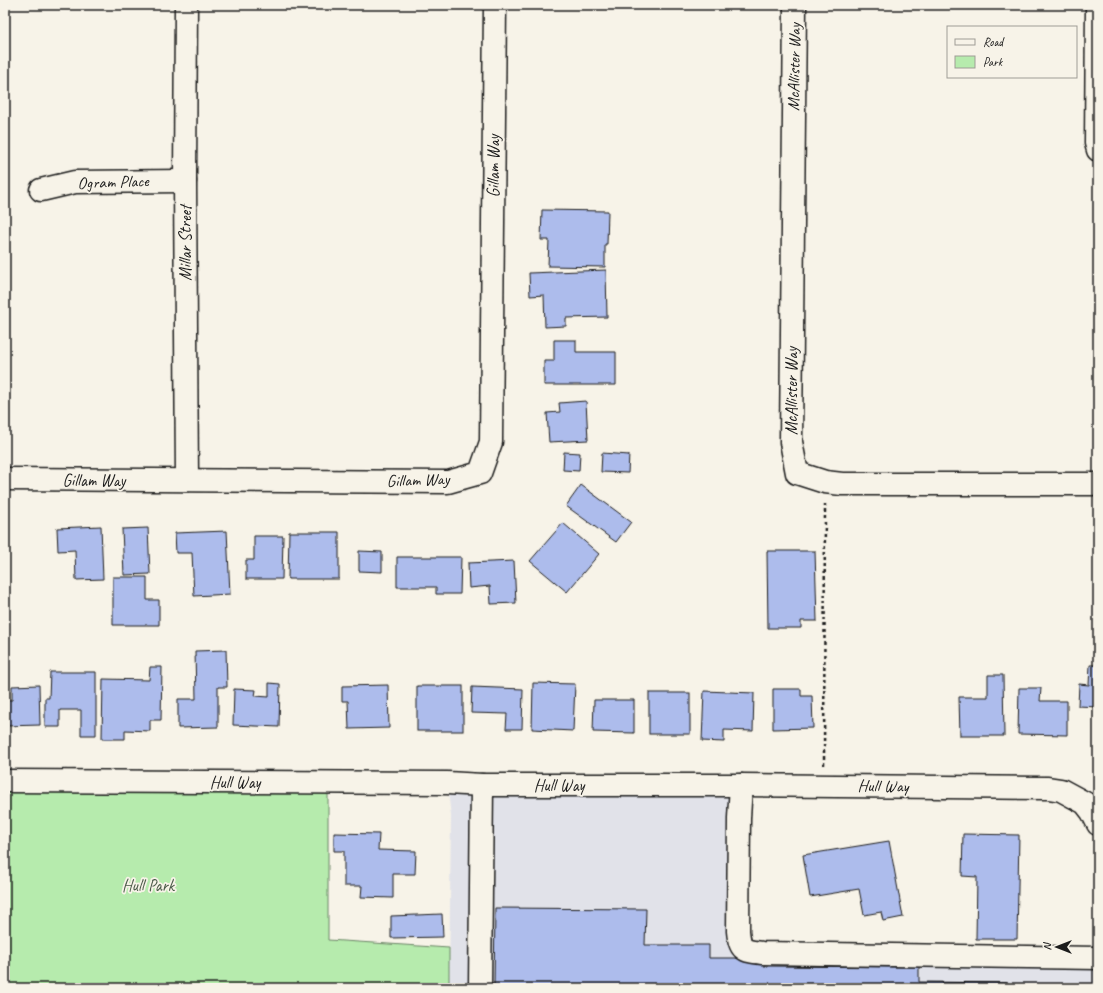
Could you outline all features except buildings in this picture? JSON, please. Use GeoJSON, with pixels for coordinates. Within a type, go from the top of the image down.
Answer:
{"type":"FeatureCollection","features":[{"type":"Feature","properties":{"kind":"street","name":"Millar Street"},"geometry":{"type":"LineString","coordinates":[[186,5],[185,181],[187,480]]}},
{"type":"Feature","properties":{"kind":"street","name":"Gillam Way"},"geometry":{"type":"LineString","coordinates":[[5,479],[448,482],[480,473],[491,442],[495,5]]}},
{"type":"Feature","properties":{"kind":"street","name":"McAllister Way"},"geometry":{"type":"LineString","coordinates":[[795,5],[791,442],[797,473],[825,482],[842,484],[1098,484]]}},
{"type":"Feature","properties":{"kind":"street"},"geometry":{"type":"LineString","coordinates":[[1097,5],[1096,143],[1098,150]]}},
{"type":"Feature","properties":{"kind":"street","name":"Ogram Place"},"geometry":{"type":"LineString","coordinates":[[41,190],[75,182],[185,181]]}},
{"type":"Feature","properties":{"kind":"street","name":"Hull Way"},"geometry":{"type":"LineString","coordinates":[[5,781],[1048,788],[1061,790],[1085,803],[1092,812],[1098,824]]}},
{"type":"Feature","properties":{"kind":"street"},"geometry":{"type":"LineString","coordinates":[[480,988],[482,785]]}},
{"type":"Feature","properties":{"kind":"street"},"geometry":{"type":"LineString","coordinates":[[741,785],[739,818],[738,931],[739,941],[742,948],[747,951],[762,953],[1098,958]]}},
{"type":"Feature","properties":{"kind":"path"},"geometry":{"type":"LineString","coordinates":[[824,786],[825,482]]}},
{"type":"Feature","properties":{"kind":"shaded area"},"geometry":{"type":"Polygon","coordinates":[[[447,783],[741,785],[747,944],[1098,947],[1098,988],[449,988],[451,816],[447,783]]]}},
{"type":"Feature","properties":{"kind":"green space","name":"Hull Park"},"geometry":{"type":"Polygon","coordinates":[[[5,781],[328,782],[328,940],[449,948],[449,988],[5,988],[5,781]]]}}]}
